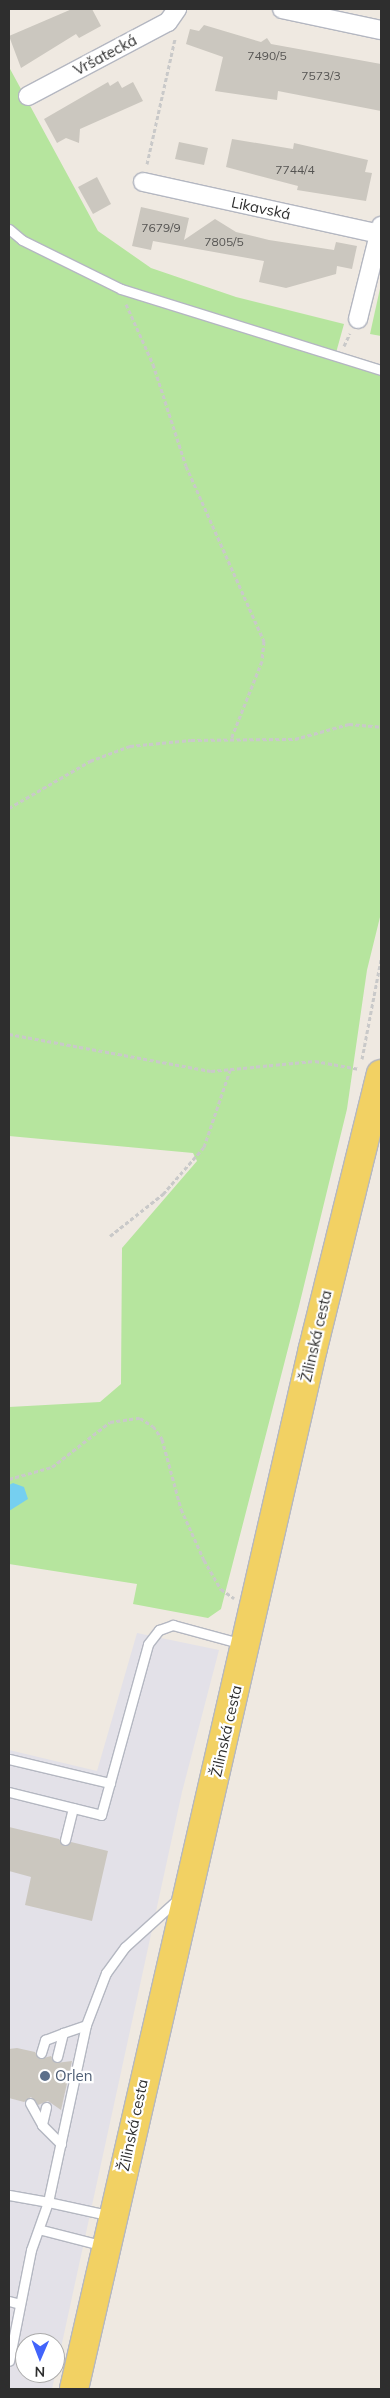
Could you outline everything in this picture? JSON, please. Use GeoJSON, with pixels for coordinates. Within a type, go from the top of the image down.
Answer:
{"type":"FeatureCollection","features":[{"type":"Feature","properties":{"kind":"main road","name":"Žilinská cesta"},"geometry":{"type":"LineString","coordinates":[[74,2389],[246,1645],[374,1123],[374,1072]]}},
{"type":"Feature","properties":{"kind":"street","name":"Vršatecká"},"geometry":{"type":"LineString","coordinates":[[28,96],[168,22],[177,9]]}},
{"type":"Feature","properties":{"kind":"street"},"geometry":{"type":"LineString","coordinates":[[282,9],[381,30]]}},
{"type":"Feature","properties":{"kind":"street","name":"Likavská"},"geometry":{"type":"LineString","coordinates":[[143,182],[380,230]]}},
{"type":"Feature","properties":{"kind":"street"},"geometry":{"type":"LineString","coordinates":[[358,319],[380,230]]}},
{"type":"Feature","properties":{"kind":"lane"},"geometry":{"type":"LineString","coordinates":[[9,229],[22,240],[121,289],[381,370]]}},
{"type":"Feature","properties":{"kind":"lane"},"geometry":{"type":"LineString","coordinates":[[9,1792],[101,1815],[148,1644],[158,1630],[173,1625],[246,1645]]}},
{"type":"Feature","properties":{"kind":"lane"},"geometry":{"type":"LineString","coordinates":[[9,1759],[110,1783]]}},
{"type":"Feature","properties":{"kind":"lane"},"geometry":{"type":"LineString","coordinates":[[65,1840],[73,1808]]}},
{"type":"Feature","properties":{"kind":"lane"},"geometry":{"type":"LineString","coordinates":[[9,2360],[32,2250],[42,2230],[86,2025],[106,1973],[125,1947],[188,1890]]}},
{"type":"Feature","properties":{"kind":"lane"},"geometry":{"type":"LineString","coordinates":[[41,2054],[45,2040],[86,2025]]}},
{"type":"Feature","properties":{"kind":"lane"},"geometry":{"type":"LineString","coordinates":[[57,2057],[63,2033]]}},
{"type":"Feature","properties":{"kind":"lane"},"geometry":{"type":"LineString","coordinates":[[30,2103],[42,2125],[61,2144]]}},
{"type":"Feature","properties":{"kind":"lane"},"geometry":{"type":"LineString","coordinates":[[42,2125],[46,2107]]}},
{"type":"Feature","properties":{"kind":"lane"},"geometry":{"type":"LineString","coordinates":[[9,2195],[114,2216]]}},
{"type":"Feature","properties":{"kind":"lane"},"geometry":{"type":"LineString","coordinates":[[42,2230],[107,2246]]}},
{"type":"Feature","properties":{"kind":"lane"},"geometry":{"type":"LineString","coordinates":[[9,2301],[20,2304]]}},
{"type":"Feature","properties":{"kind":"path"},"geometry":{"type":"LineString","coordinates":[[143,182],[177,28]]}},
{"type":"Feature","properties":{"kind":"path"},"geometry":{"type":"LineString","coordinates":[[121,289],[153,364],[186,466],[264,642],[262,661],[231,740]]}},
{"type":"Feature","properties":{"kind":"path"},"geometry":{"type":"LineString","coordinates":[[338,357],[358,319]]}},
{"type":"Feature","properties":{"kind":"path"},"geometry":{"type":"LineString","coordinates":[[9,808],[114,751],[141,745],[295,739],[349,724],[381,727]]}},
{"type":"Feature","properties":{"kind":"path"},"geometry":{"type":"LineString","coordinates":[[9,1034],[211,1071],[315,1061],[374,1072],[381,959]]}},
{"type":"Feature","properties":{"kind":"path"},"geometry":{"type":"LineString","coordinates":[[110,1236],[163,1194],[204,1147],[230,1069]]}},
{"type":"Feature","properties":{"kind":"path"},"geometry":{"type":"LineString","coordinates":[[9,1479],[52,1467],[110,1422],[140,1418],[154,1426],[162,1439],[181,1508],[221,1589],[228,1596],[256,1605]]}},
{"type":"Feature","properties":{"kind":"shaded area"},"geometry":{"type":"Polygon","coordinates":[[[137,1633],[219,1650],[182,1792],[64,2333],[15,2333],[15,2383],[53,2383],[52,2389],[9,2389],[9,1750],[97,1771],[137,1633]]]}},
{"type":"Feature","properties":{"kind":"green space"},"geometry":{"type":"Polygon","coordinates":[[[9,67],[98,231],[151,268],[236,297],[344,324],[334,360],[381,374],[381,913],[367,970],[347,1109],[299,1306],[221,1609],[208,1618],[133,1604],[137,1584],[9,1564],[9,1407],[100,1402],[121,1384],[122,1248],[197,1161],[193,1153],[9,1136],[9,67]]]}},
{"type":"Feature","properties":{"kind":"green space"},"geometry":{"type":"Polygon","coordinates":[[[381,284],[381,336],[370,334],[381,284]]]}},
{"type":"Feature","properties":{"kind":"water"},"geometry":{"type":"Polygon","coordinates":[[[13,1483],[24,1487],[28,1499],[9,1511],[9,1485],[13,1483]]]}},
{"type":"Feature","properties":{"kind":"building"},"geometry":{"type":"Polygon","coordinates":[[[72,9],[92,9],[101,26],[79,38],[76,34],[21,68],[9,36],[72,9]]]}},
{"type":"Feature","properties":{"kind":"building"},"geometry":{"type":"Polygon","coordinates":[[[204,25],[261,42],[267,38],[271,44],[381,64],[381,111],[278,91],[277,100],[215,91],[223,57],[186,44],[190,29],[199,31],[204,25]]]}},
{"type":"Feature","properties":{"kind":"building"},"geometry":{"type":"Polygon","coordinates":[[[118,81],[122,88],[133,82],[143,101],[80,129],[79,143],[66,138],[57,143],[44,119],[108,82],[110,86],[118,81]]]}},
{"type":"Feature","properties":{"kind":"building"},"geometry":{"type":"Polygon","coordinates":[[[232,139],[293,149],[294,143],[368,160],[365,172],[372,173],[366,201],[297,190],[298,186],[226,167],[232,139]]]}},
{"type":"Feature","properties":{"kind":"building"},"geometry":{"type":"Polygon","coordinates":[[[179,142],[208,148],[204,165],[175,159],[179,142]]]}},
{"type":"Feature","properties":{"kind":"building"},"geometry":{"type":"Polygon","coordinates":[[[97,177],[111,204],[93,214],[78,187],[97,177]]]}},
{"type":"Feature","properties":{"kind":"building"},"geometry":{"type":"Polygon","coordinates":[[[141,207],[189,218],[184,240],[215,219],[236,232],[269,240],[334,250],[336,242],[357,246],[352,269],[337,266],[336,274],[286,288],[259,282],[264,261],[153,241],[151,250],[132,246],[141,207]]]}},
{"type":"Feature","properties":{"kind":"building"},"geometry":{"type":"Polygon","coordinates":[[[9,1827],[59,1839],[64,1846],[71,1842],[108,1851],[92,1921],[25,1905],[31,1877],[9,1871],[9,1827]]]}},
{"type":"Feature","properties":{"kind":"building"},"geometry":{"type":"Polygon","coordinates":[[[17,2048],[35,2052],[40,2059],[51,2056],[56,2063],[72,2061],[61,2110],[48,2101],[38,2105],[31,2097],[24,2102],[9,2098],[9,2049],[17,2048]]]}},
{"type":"Feature","properties":{"kind":"place","name":"Orlen"},"geometry":{"type":"Point","coordinates":[45,2076]}}]}
